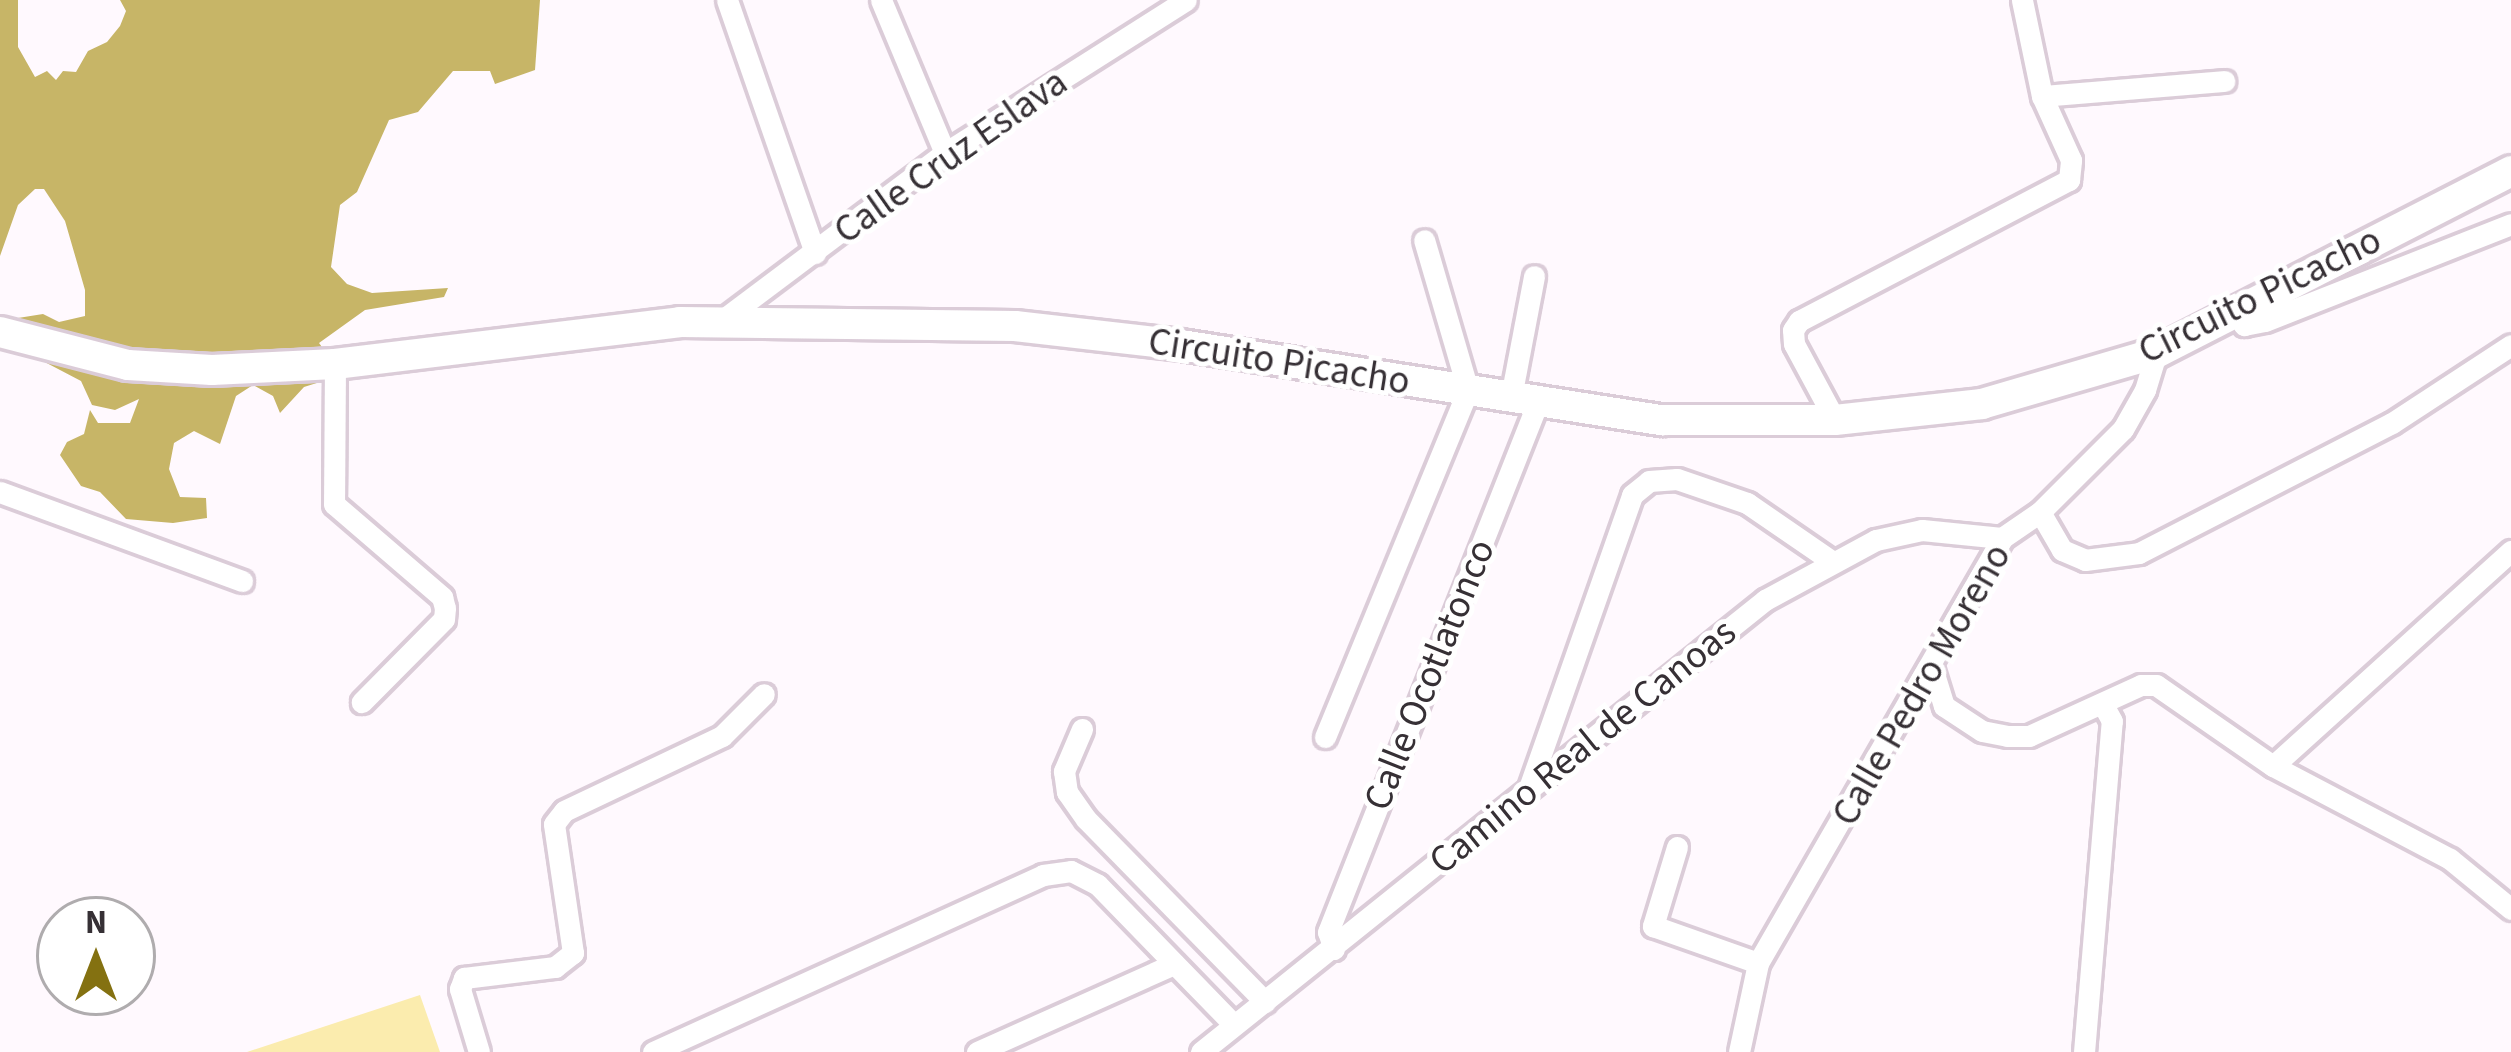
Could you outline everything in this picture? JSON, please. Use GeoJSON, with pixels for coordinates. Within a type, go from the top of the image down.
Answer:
{"type":"FeatureCollection","features":[{"type":"Feature","properties":{"kind":"main road","name":"Circuito Picacho"},"geometry":{"type":"LineString","coordinates":[[0,332],[128,365],[212,370],[335,364],[534,336],[721,321],[1015,326],[1181,345],[1662,420],[1835,420],[1982,404],[2156,353],[2511,170]]}},
{"type":"Feature","properties":{"kind":"street"},"geometry":{"type":"LineString","coordinates":[[727,0],[815,253]]}},
{"type":"Feature","properties":{"kind":"street"},"geometry":{"type":"LineString","coordinates":[[880,0],[945,153]]}},
{"type":"Feature","properties":{"kind":"street","name":"Calle Cruz Eslava"},"geometry":{"type":"LineString","coordinates":[[721,321],[945,153],[1186,0]]}},
{"type":"Feature","properties":{"kind":"street"},"geometry":{"type":"LineString","coordinates":[[1835,420],[1794,344],[1793,330],[1799,321],[2069,180],[2073,170],[2042,96],[2022,0]]}},
{"type":"Feature","properties":{"kind":"street"},"geometry":{"type":"LineString","coordinates":[[2042,96],[2224,82]]}},
{"type":"Feature","properties":{"kind":"street"},"geometry":{"type":"LineString","coordinates":[[2235,311],[2244,325],[2265,321],[2511,224]]}},
{"type":"Feature","properties":{"kind":"street"},"geometry":{"type":"LineString","coordinates":[[1325,737],[1468,390],[1424,240]]}},
{"type":"Feature","properties":{"kind":"street","name":"Calle Ocotlatonco"},"geometry":{"type":"LineString","coordinates":[[1334,949],[1328,932],[1525,400],[1534,277]]}},
{"type":"Feature","properties":{"kind":"street"},"geometry":{"type":"LineString","coordinates":[[2040,512],[2062,550],[2085,560],[2139,553],[2392,423],[2511,345]]}},
{"type":"Feature","properties":{"kind":"street","name":"Calle Pedro Moreno"},"geometry":{"type":"LineString","coordinates":[[1738,1052],[1758,963],[2002,538],[2040,512],[2123,428],[2145,390],[2156,353]]}},
{"type":"Feature","properties":{"kind":"street"},"geometry":{"type":"LineString","coordinates":[[335,364],[334,504],[442,597],[445,608],[444,619],[362,703]]}},
{"type":"Feature","properties":{"kind":"street"},"geometry":{"type":"LineString","coordinates":[[1529,788],[1632,495],[1649,481],[1677,479],[1747,503],[1834,562]]}},
{"type":"Feature","properties":{"kind":"street"},"geometry":{"type":"LineString","coordinates":[[0,492],[242,580]]}},
{"type":"Feature","properties":{"kind":"street","name":"Camino Real de Canoas"},"geometry":{"type":"LineString","coordinates":[[1201,1052],[1765,600],[1876,540],[1922,530],[2002,538]]}},
{"type":"Feature","properties":{"kind":"street"},"geometry":{"type":"LineString","coordinates":[[2273,766],[2511,551]]}},
{"type":"Feature","properties":{"kind":"street"},"geometry":{"type":"LineString","coordinates":[[1931,664],[1944,706],[1982,731],[2029,736],[2141,685],[2156,685],[2273,766],[2450,859],[2511,909]]}},
{"type":"Feature","properties":{"kind":"street"},"geometry":{"type":"LineString","coordinates":[[479,1052],[460,989],[464,978],[555,967],[573,953],[554,824],[564,812],[722,736],[764,694]]}},
{"type":"Feature","properties":{"kind":"street"},"geometry":{"type":"LineString","coordinates":[[2084,1052],[2112,721],[2102,705]]}},
{"type":"Feature","properties":{"kind":"street"},"geometry":{"type":"LineString","coordinates":[[1082,729],[1064,771],[1066,792],[1086,819],[1265,1002]]}},
{"type":"Feature","properties":{"kind":"street"},"geometry":{"type":"LineString","coordinates":[[1677,847],[1653,926],[1758,963]]}},
{"type":"Feature","properties":{"kind":"street"},"geometry":{"type":"LineString","coordinates":[[653,1052],[1042,875],[1071,871],[1098,884],[1234,1025]]}},
{"type":"Feature","properties":{"kind":"street"},"geometry":{"type":"LineString","coordinates":[[977,1052],[1174,964]]}},
{"type":"Feature","properties":{"kind":"shaded area"},"geometry":{"type":"Polygon","coordinates":[[[0,0],[18,0],[18,47],[35,77],[47,71],[56,80],[63,71],[76,72],[88,51],[107,42],[120,26],[126,11],[120,0],[540,0],[535,70],[495,84],[490,71],[453,71],[418,112],[389,120],[357,192],[340,205],[331,267],[347,284],[372,293],[448,288],[444,297],[365,310],[319,343],[333,362],[323,381],[304,387],[280,413],[273,396],[253,385],[236,396],[220,444],[194,431],[174,443],[169,469],[180,497],[206,498],[207,518],[173,523],[126,519],[100,492],[81,486],[60,455],[67,442],[84,434],[90,410],[98,423],[130,423],[139,399],[115,410],[92,405],[81,381],[18,348],[12,325],[18,318],[43,314],[59,322],[85,316],[85,290],[65,221],[44,189],[35,189],[18,205],[0,256],[0,0]]]}},
{"type":"Feature","properties":{"kind":"shaded area"},"geometry":{"type":"Polygon","coordinates":[[[420,995],[440,1052],[247,1052],[420,995]]]}}]}
